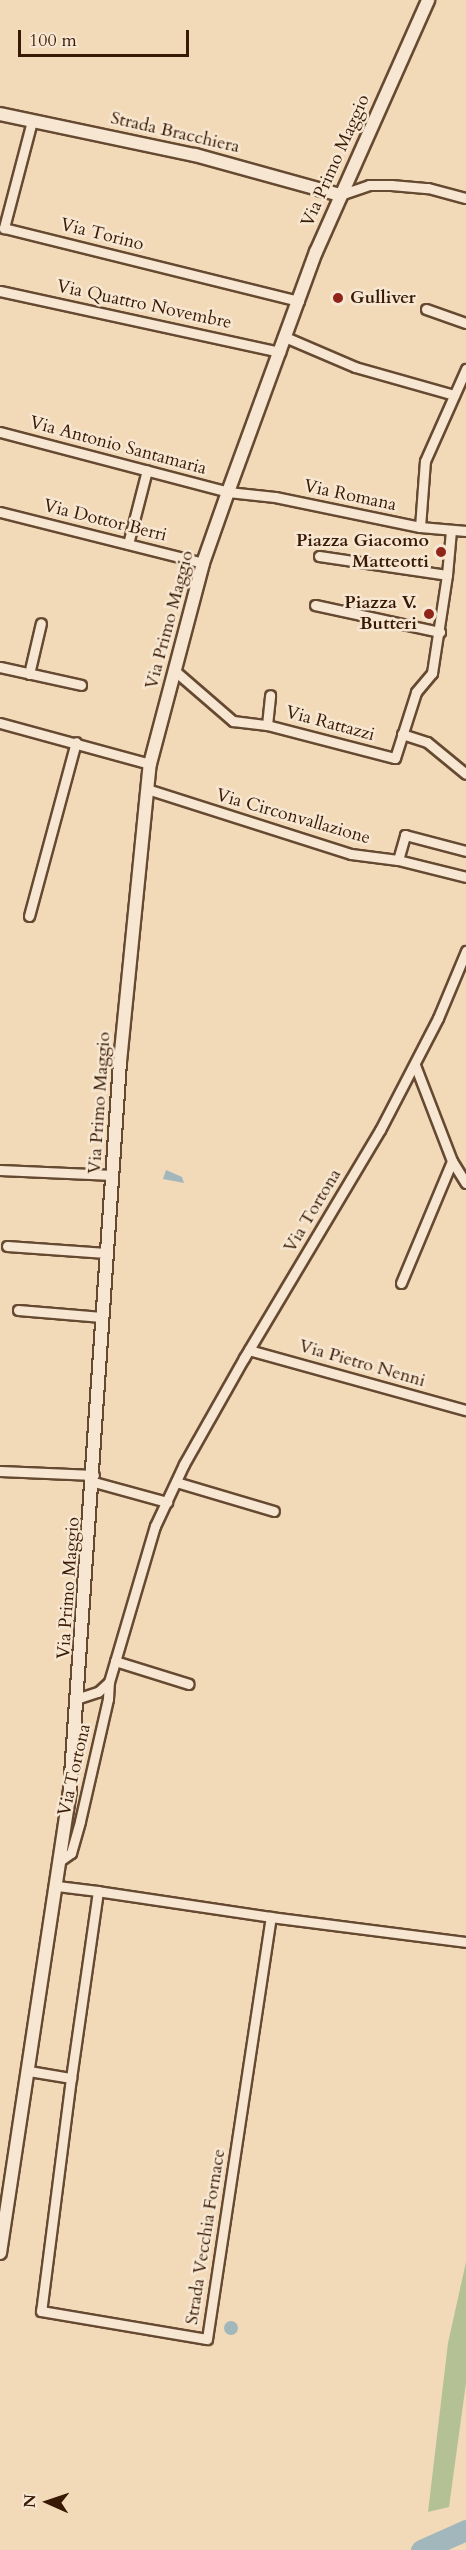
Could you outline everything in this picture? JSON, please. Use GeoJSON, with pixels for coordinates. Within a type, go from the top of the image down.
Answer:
{"type":"FeatureCollection","features":[{"type":"Feature","properties":{"kind":"main road","name":"Via Primo Maggio"},"geometry":{"type":"LineString","coordinates":[[0,2253],[61,1860],[79,1698],[106,1253],[135,885],[150,764],[202,563],[340,195],[428,0]]}},
{"type":"Feature","properties":{"kind":"main road","name":"Strada Bracchiera"},"geometry":{"type":"LineString","coordinates":[[0,114],[195,155],[340,195]]}},
{"type":"Feature","properties":{"kind":"street","name":"Via Torino"},"geometry":{"type":"LineString","coordinates":[[32,121],[4,228],[299,301]]}},
{"type":"Feature","properties":{"kind":"street"},"geometry":{"type":"LineString","coordinates":[[340,195],[369,185],[391,185],[428,188],[466,198]]}},
{"type":"Feature","properties":{"kind":"street","name":"Via Quattro Novembre"},"geometry":{"type":"LineString","coordinates":[[0,291],[280,352]]}},
{"type":"Feature","properties":{"kind":"street"},"geometry":{"type":"LineString","coordinates":[[426,309],[466,323]]}},
{"type":"Feature","properties":{"kind":"street"},"geometry":{"type":"LineString","coordinates":[[285,337],[355,367],[454,395]]}},
{"type":"Feature","properties":{"kind":"street"},"geometry":{"type":"LineString","coordinates":[[420,527],[425,461],[466,369]]}},
{"type":"Feature","properties":{"kind":"street","name":"Via Antonio Santamaria"},"geometry":{"type":"LineString","coordinates":[[0,432],[228,492]]}},
{"type":"Feature","properties":{"kind":"street"},"geometry":{"type":"LineString","coordinates":[[128,544],[147,470]]}},
{"type":"Feature","properties":{"kind":"street","name":"Via Romana"},"geometry":{"type":"LineString","coordinates":[[228,492],[275,497],[420,527],[466,531]]}},
{"type":"Feature","properties":{"kind":"street","name":"Via Dottor Berri"},"geometry":{"type":"LineString","coordinates":[[0,512],[202,563]]}},
{"type":"Feature","properties":{"kind":"street"},"geometry":{"type":"LineString","coordinates":[[402,734],[416,693],[432,673],[440,632],[451,530]]}},
{"type":"Feature","properties":{"kind":"street"},"geometry":{"type":"LineString","coordinates":[[320,556],[447,575]]}},
{"type":"Feature","properties":{"kind":"street"},"geometry":{"type":"LineString","coordinates":[[315,605],[440,632]]}},
{"type":"Feature","properties":{"kind":"street"},"geometry":{"type":"LineString","coordinates":[[30,674],[41,623]]}},
{"type":"Feature","properties":{"kind":"street"},"geometry":{"type":"LineString","coordinates":[[0,668],[81,685]]}},
{"type":"Feature","properties":{"kind":"street","name":"Via Rattazzi"},"geometry":{"type":"LineString","coordinates":[[175,671],[233,721],[267,725],[395,758],[402,734],[427,742],[466,774]]}},
{"type":"Feature","properties":{"kind":"street"},"geometry":{"type":"LineString","coordinates":[[267,725],[270,695]]}},
{"type":"Feature","properties":{"kind":"street"},"geometry":{"type":"LineString","coordinates":[[0,723],[150,764]]}},
{"type":"Feature","properties":{"kind":"street"},"geometry":{"type":"LineString","coordinates":[[29,916],[76,742]]}},
{"type":"Feature","properties":{"kind":"street","name":"Via Circonvallazione"},"geometry":{"type":"LineString","coordinates":[[147,789],[351,854],[398,860],[466,877]]}},
{"type":"Feature","properties":{"kind":"street"},"geometry":{"type":"LineString","coordinates":[[398,860],[405,835],[466,851]]}},
{"type":"Feature","properties":{"kind":"street","name":"Via Tortona"},"geometry":{"type":"LineString","coordinates":[[61,1860],[70,1853],[80,1821],[109,1682],[134,1591],[167,1502],[249,1350],[374,1140],[415,1065],[466,951]]}},
{"type":"Feature","properties":{"kind":"street"},"geometry":{"type":"LineString","coordinates":[[415,1065],[452,1161],[466,1184]]}},
{"type":"Feature","properties":{"kind":"street"},"geometry":{"type":"LineString","coordinates":[[401,1282],[452,1161]]}},
{"type":"Feature","properties":{"kind":"street"},"geometry":{"type":"LineString","coordinates":[[0,1170],[113,1175]]}},
{"type":"Feature","properties":{"kind":"street"},"geometry":{"type":"LineString","coordinates":[[7,1246],[106,1253]]}},
{"type":"Feature","properties":{"kind":"street"},"geometry":{"type":"LineString","coordinates":[[18,1310],[102,1317]]}},
{"type":"Feature","properties":{"kind":"street","name":"Via Pietro Nenni"},"geometry":{"type":"LineString","coordinates":[[249,1350],[466,1410]]}},
{"type":"Feature","properties":{"kind":"street"},"geometry":{"type":"LineString","coordinates":[[0,1471],[94,1478],[167,1502]]}},
{"type":"Feature","properties":{"kind":"street"},"geometry":{"type":"LineString","coordinates":[[176,1482],[274,1511]]}},
{"type":"Feature","properties":{"kind":"street"},"geometry":{"type":"LineString","coordinates":[[115,1661],[189,1684]]}},
{"type":"Feature","properties":{"kind":"street","name":"Via Tortona"},"geometry":{"type":"LineString","coordinates":[[79,1698],[98,1692],[109,1682]]}},
{"type":"Feature","properties":{"kind":"street"},"geometry":{"type":"LineString","coordinates":[[57,1886],[466,1942]]}},
{"type":"Feature","properties":{"kind":"street","name":"Strada Vecchia Fornace"},"geometry":{"type":"LineString","coordinates":[[98,1891],[40,2311],[207,2339],[271,1917]]}},
{"type":"Feature","properties":{"kind":"street"},"geometry":{"type":"LineString","coordinates":[[29,2072],[71,2078]]}},
{"type":"Feature","properties":{"kind":"green space"},"geometry":{"type":"Polygon","coordinates":[[[466,2262],[466,2383],[449,2507],[428,2512],[448,2343],[466,2262]]]}},
{"type":"Feature","properties":{"kind":"water"},"geometry":{"type":"Polygon","coordinates":[[[166,1170],[182,1177],[184,1183],[163,1179],[166,1170]]]}},
{"type":"Feature","properties":{"kind":"water"},"geometry":{"type":"Polygon","coordinates":[[[228,2321],[234,2321],[238,2328],[234,2335],[228,2335],[224,2331],[224,2325],[228,2321]]]}},
{"type":"Feature","properties":{"kind":"waterway"},"geometry":{"type":"LineString","coordinates":[[421,2550],[466,2530]]}},
{"type":"Feature","properties":{"kind":"place","name":"Gulliver"},"geometry":{"type":"Point","coordinates":[338,298]}},
{"type":"Feature","properties":{"kind":"place","name":"Piazza Giacomo Matteotti"},"geometry":{"type":"Point","coordinates":[441,552]}},
{"type":"Feature","properties":{"kind":"place","name":"Piazza V. Butteri"},"geometry":{"type":"Point","coordinates":[429,614]}}]}
